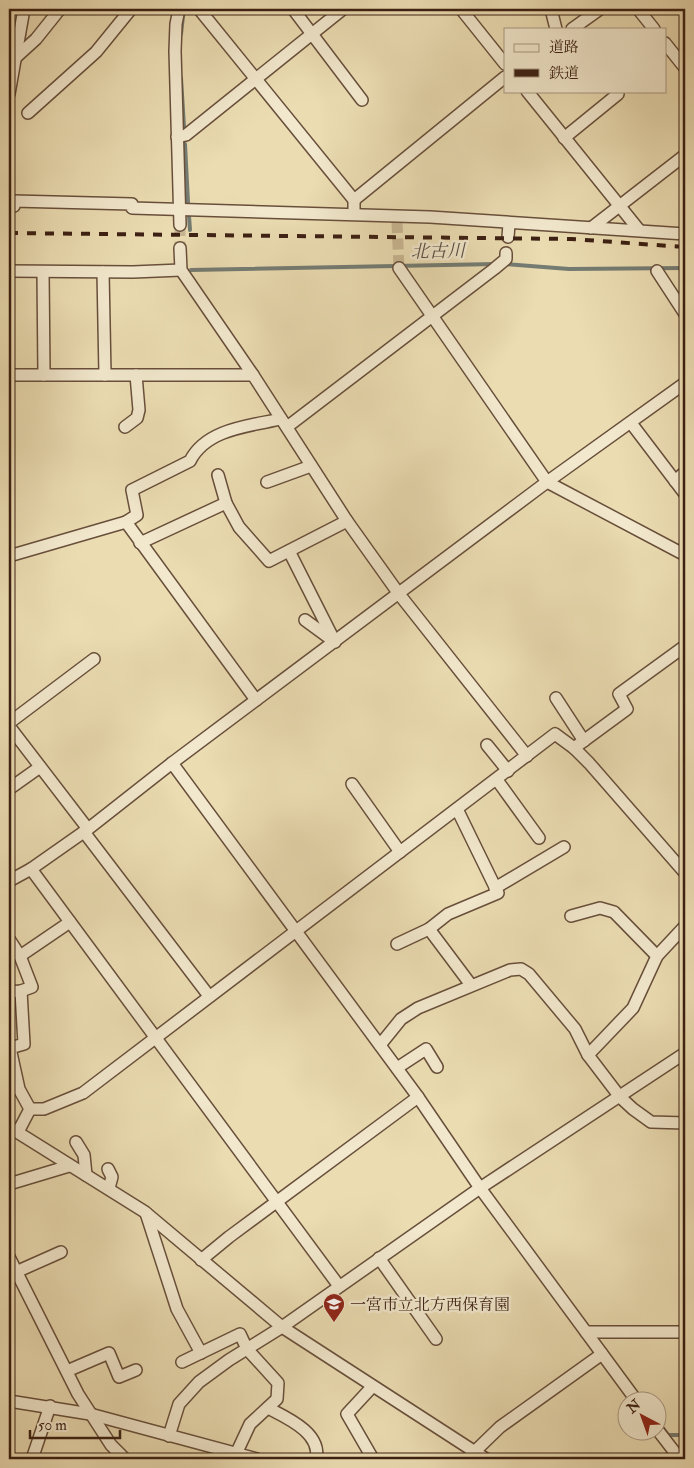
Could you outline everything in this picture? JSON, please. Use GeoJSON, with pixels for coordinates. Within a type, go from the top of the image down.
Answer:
{"type":"FeatureCollection","features":[{"type":"Feature","properties":{"kind":"street"},"geometry":{"type":"LineString","coordinates":[[9,94],[12,60],[24,9]]}},
{"type":"Feature","properties":{"kind":"street"},"geometry":{"type":"LineString","coordinates":[[12,60],[36,39],[60,9]]}},
{"type":"Feature","properties":{"kind":"street"},"geometry":{"type":"LineString","coordinates":[[28,113],[96,52],[131,9]]}},
{"type":"Feature","properties":{"kind":"street"},"geometry":{"type":"LineString","coordinates":[[170,9],[175,51]]}},
{"type":"Feature","properties":{"kind":"street"},"geometry":{"type":"LineString","coordinates":[[179,9],[176,24],[175,51],[180,225]]}},
{"type":"Feature","properties":{"kind":"street"},"geometry":{"type":"LineString","coordinates":[[199,9],[354,200],[354,214]]}},
{"type":"Feature","properties":{"kind":"street"},"geometry":{"type":"LineString","coordinates":[[292,9],[362,100]]}},
{"type":"Feature","properties":{"kind":"street"},"geometry":{"type":"LineString","coordinates":[[177,137],[186,135],[343,9]]}},
{"type":"Feature","properties":{"kind":"street"},"geometry":{"type":"LineString","coordinates":[[461,9],[504,63]]}},
{"type":"Feature","properties":{"kind":"street"},"geometry":{"type":"LineString","coordinates":[[551,9],[556,28]]}},
{"type":"Feature","properties":{"kind":"street"},"geometry":{"type":"LineString","coordinates":[[573,28],[587,13],[600,9]]}},
{"type":"Feature","properties":{"kind":"street"},"geometry":{"type":"LineString","coordinates":[[638,9],[653,28]]}},
{"type":"Feature","properties":{"kind":"street"},"geometry":{"type":"LineString","coordinates":[[666,44],[685,68]]}},
{"type":"Feature","properties":{"kind":"street"},"geometry":{"type":"LineString","coordinates":[[354,200],[504,79]]}},
{"type":"Feature","properties":{"kind":"street"},"geometry":{"type":"LineString","coordinates":[[528,92],[639,230]]}},
{"type":"Feature","properties":{"kind":"street"},"geometry":{"type":"LineString","coordinates":[[564,138],[618,94]]}},
{"type":"Feature","properties":{"kind":"street"},"geometry":{"type":"LineString","coordinates":[[591,228],[685,155]]}},
{"type":"Feature","properties":{"kind":"street"},"geometry":{"type":"LineString","coordinates":[[9,206],[14,206],[13,201],[132,204],[132,208],[354,214],[396,219],[639,230],[685,234]]}},
{"type":"Feature","properties":{"kind":"street"},"geometry":{"type":"LineString","coordinates":[[508,237],[509,224]]}},
{"type":"Feature","properties":{"kind":"street"},"geometry":{"type":"LineString","coordinates":[[180,248],[181,270],[254,374],[347,521],[399,594],[527,756]]}},
{"type":"Feature","properties":{"kind":"street"},"geometry":{"type":"LineString","coordinates":[[9,556],[126,522],[137,515],[132,490],[190,461],[195,452],[228,430],[284,423],[494,269],[506,256]]}},
{"type":"Feature","properties":{"kind":"street"},"geometry":{"type":"LineString","coordinates":[[399,268],[547,482],[685,556]]}},
{"type":"Feature","properties":{"kind":"street"},"geometry":{"type":"LineString","coordinates":[[9,271],[103,272],[181,270]]}},
{"type":"Feature","properties":{"kind":"street"},"geometry":{"type":"LineString","coordinates":[[656,271],[685,314]]}},
{"type":"Feature","properties":{"kind":"street"},"geometry":{"type":"LineString","coordinates":[[43,272],[44,375]]}},
{"type":"Feature","properties":{"kind":"street"},"geometry":{"type":"LineString","coordinates":[[103,272],[106,375]]}},
{"type":"Feature","properties":{"kind":"street"},"geometry":{"type":"LineString","coordinates":[[9,375],[254,374]]}},
{"type":"Feature","properties":{"kind":"street"},"geometry":{"type":"LineString","coordinates":[[125,427],[137,418],[139,410],[136,375]]}},
{"type":"Feature","properties":{"kind":"street"},"geometry":{"type":"LineString","coordinates":[[9,881],[31,870],[86,830],[172,762],[547,482],[685,383]]}},
{"type":"Feature","properties":{"kind":"street"},"geometry":{"type":"LineString","coordinates":[[631,423],[685,494]]}},
{"type":"Feature","properties":{"kind":"street"},"geometry":{"type":"LineString","coordinates":[[267,482],[311,466]]}},
{"type":"Feature","properties":{"kind":"street"},"geometry":{"type":"LineString","coordinates":[[675,481],[685,472]]}},
{"type":"Feature","properties":{"kind":"street"},"geometry":{"type":"LineString","coordinates":[[218,475],[226,503],[239,526],[269,561],[347,521]]}},
{"type":"Feature","properties":{"kind":"street"},"geometry":{"type":"LineString","coordinates":[[140,543],[226,503]]}},
{"type":"Feature","properties":{"kind":"street"},"geometry":{"type":"LineString","coordinates":[[126,522],[256,700]]}},
{"type":"Feature","properties":{"kind":"street"},"geometry":{"type":"LineString","coordinates":[[289,551],[334,642]]}},
{"type":"Feature","properties":{"kind":"street"},"geometry":{"type":"LineString","coordinates":[[306,620],[334,642]]}},
{"type":"Feature","properties":{"kind":"street"},"geometry":{"type":"LineString","coordinates":[[574,748],[627,709],[619,694],[685,646]]}},
{"type":"Feature","properties":{"kind":"street"},"geometry":{"type":"LineString","coordinates":[[94,659],[9,724],[209,996]]}},
{"type":"Feature","properties":{"kind":"street"},"geometry":{"type":"LineString","coordinates":[[556,698],[584,741]]}},
{"type":"Feature","properties":{"kind":"street"},"geometry":{"type":"LineString","coordinates":[[30,1109],[44,1109],[83,1093],[296,930],[497,780],[555,734],[574,748],[596,770],[685,873]]}},
{"type":"Feature","properties":{"kind":"street"},"geometry":{"type":"LineString","coordinates":[[487,745],[508,771]]}},
{"type":"Feature","properties":{"kind":"street"},"geometry":{"type":"LineString","coordinates":[[172,762],[397,1068],[480,1188],[629,1390]]}},
{"type":"Feature","properties":{"kind":"street"},"geometry":{"type":"LineString","coordinates":[[9,789],[40,767]]}},
{"type":"Feature","properties":{"kind":"street"},"geometry":{"type":"LineString","coordinates":[[497,780],[539,838]]}},
{"type":"Feature","properties":{"kind":"street"},"geometry":{"type":"LineString","coordinates":[[352,784],[400,852]]}},
{"type":"Feature","properties":{"kind":"street"},"geometry":{"type":"LineString","coordinates":[[398,944],[428,929],[448,914],[498,893],[457,809]]}},
{"type":"Feature","properties":{"kind":"street"},"geometry":{"type":"LineString","coordinates":[[495,888],[564,847]]}},
{"type":"Feature","properties":{"kind":"street"},"geometry":{"type":"LineString","coordinates":[[31,870],[156,1037],[276,1203],[340,1286]]}},
{"type":"Feature","properties":{"kind":"street"},"geometry":{"type":"LineString","coordinates":[[571,916],[600,908],[614,912],[657,956]]}},
{"type":"Feature","properties":{"kind":"street"},"geometry":{"type":"LineString","coordinates":[[20,956],[70,922]]}},
{"type":"Feature","properties":{"kind":"street"},"geometry":{"type":"LineString","coordinates":[[588,1055],[633,1008],[657,956],[685,926]]}},
{"type":"Feature","properties":{"kind":"street"},"geometry":{"type":"LineString","coordinates":[[428,929],[470,986]]}},
{"type":"Feature","properties":{"kind":"street"},"geometry":{"type":"LineString","coordinates":[[9,939],[20,956],[32,987],[21,991],[9,992]]}},
{"type":"Feature","properties":{"kind":"street"},"geometry":{"type":"LineString","coordinates":[[380,1045],[400,1019],[418,1008],[510,970],[522,969],[530,974],[576,1029],[588,1055],[620,1097],[644,1119],[651,1122],[685,1124]]}},
{"type":"Feature","properties":{"kind":"street"},"geometry":{"type":"LineString","coordinates":[[21,991],[24,1044],[10,1048],[19,1090],[30,1109]]}},
{"type":"Feature","properties":{"kind":"street"},"geometry":{"type":"LineString","coordinates":[[397,1068],[426,1049],[437,1067]]}},
{"type":"Feature","properties":{"kind":"street"},"geometry":{"type":"LineString","coordinates":[[169,1436],[179,1404],[199,1382],[282,1327],[480,1188],[685,1054]]}},
{"type":"Feature","properties":{"kind":"street"},"geometry":{"type":"LineString","coordinates":[[201,1260],[229,1237],[418,1097]]}},
{"type":"Feature","properties":{"kind":"street"},"geometry":{"type":"LineString","coordinates":[[30,1109],[14,1130],[69,1166],[110,1188],[145,1212],[282,1327],[470,1455],[486,1459]]}},
{"type":"Feature","properties":{"kind":"street"},"geometry":{"type":"LineString","coordinates":[[76,1142],[84,1155],[86,1175]]}},
{"type":"Feature","properties":{"kind":"street"},"geometry":{"type":"LineString","coordinates":[[9,1184],[69,1166]]}},
{"type":"Feature","properties":{"kind":"street"},"geometry":{"type":"LineString","coordinates":[[108,1169],[112,1177],[110,1188]]}},
{"type":"Feature","properties":{"kind":"street"},"geometry":{"type":"LineString","coordinates":[[145,1212],[178,1309],[201,1353]]}},
{"type":"Feature","properties":{"kind":"street"},"geometry":{"type":"LineString","coordinates":[[16,1272],[61,1252]]}},
{"type":"Feature","properties":{"kind":"street"},"geometry":{"type":"LineString","coordinates":[[9,1257],[90,1414],[111,1445],[125,1459]]}},
{"type":"Feature","properties":{"kind":"street"},"geometry":{"type":"LineString","coordinates":[[379,1258],[436,1339]]}},
{"type":"Feature","properties":{"kind":"street"},"geometry":{"type":"LineString","coordinates":[[586,1332],[685,1332]]}},
{"type":"Feature","properties":{"kind":"street"},"geometry":{"type":"LineString","coordinates":[[182,1362],[240,1334],[248,1349],[278,1383],[277,1399],[250,1424],[229,1455]]}},
{"type":"Feature","properties":{"kind":"street"},"geometry":{"type":"LineString","coordinates":[[67,1372],[109,1353],[119,1378],[136,1370]]}},
{"type":"Feature","properties":{"kind":"street"},"geometry":{"type":"LineString","coordinates":[[470,1455],[500,1427],[602,1354]]}},
{"type":"Feature","properties":{"kind":"street"},"geometry":{"type":"LineString","coordinates":[[372,1387],[347,1414],[373,1459]]}},
{"type":"Feature","properties":{"kind":"street"},"geometry":{"type":"LineString","coordinates":[[9,1400],[90,1414],[229,1455],[257,1459]]}},
{"type":"Feature","properties":{"kind":"street"},"geometry":{"type":"LineString","coordinates":[[32,1459],[50,1406]]}},
{"type":"Feature","properties":{"kind":"street"},"geometry":{"type":"LineString","coordinates":[[268,1408],[296,1422],[311,1438],[318,1451],[316,1459]]}},
{"type":"Feature","properties":{"kind":"street"},"geometry":{"type":"LineString","coordinates":[[665,1440],[680,1459]]}},
{"type":"Feature","properties":{"kind":"waterway"},"geometry":{"type":"LineString","coordinates":[[181,34],[183,16]]}},
{"type":"Feature","properties":{"kind":"waterway"},"geometry":{"type":"LineString","coordinates":[[181,78],[184,127]]}},
{"type":"Feature","properties":{"kind":"waterway"},"geometry":{"type":"LineString","coordinates":[[185,144],[188,202]]}},
{"type":"Feature","properties":{"kind":"waterway"},"geometry":{"type":"LineString","coordinates":[[189,216],[190,230]]}},
{"type":"Feature","properties":{"kind":"waterway","name":"北古川"},"geometry":{"type":"LineString","coordinates":[[191,270],[496,264]]}},
{"type":"Feature","properties":{"kind":"waterway","name":"北古川"},"geometry":{"type":"LineString","coordinates":[[505,264],[569,269],[685,268]]}},
{"type":"Feature","properties":{"kind":"waterway"},"geometry":{"type":"LineString","coordinates":[[666,1432],[668,1435],[685,1435]]}},
{"type":"Feature","properties":{"kind":"tunnel"},"geometry":{"type":"LineString","coordinates":[[397,222],[399,268]]}},
{"type":"Feature","properties":{"kind":"tunnel"},"geometry":{"type":"LineString","coordinates":[[180,225],[180,248]]}},
{"type":"Feature","properties":{"kind":"railway"},"geometry":{"type":"LineString","coordinates":[[9,233],[571,239],[685,247]]}},
{"type":"Feature","properties":{"kind":"place","name":"一宮市立北方西保育園"},"geometry":{"type":"Point","coordinates":[334,1323]}}]}
